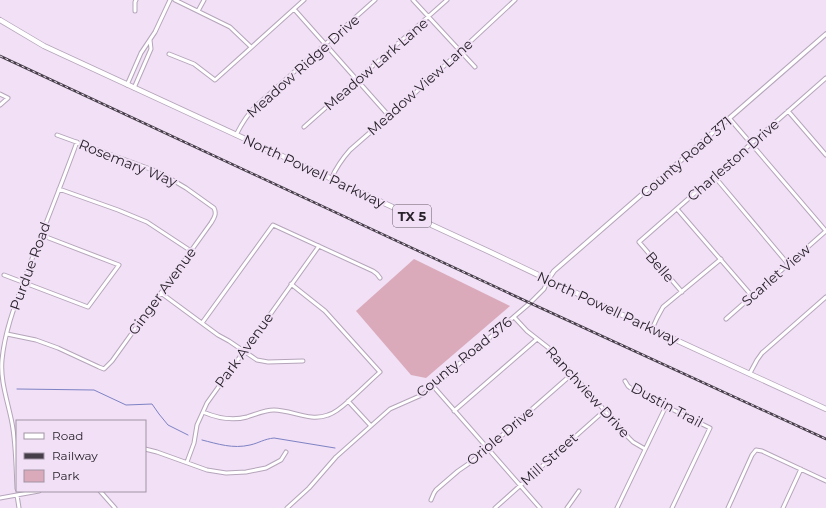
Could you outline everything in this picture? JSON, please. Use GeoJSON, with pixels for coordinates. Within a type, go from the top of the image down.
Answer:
{"type":"FeatureCollection","features":[{"type":"Feature","properties":{"kind":"main road","name":"North Powell Parkway"},"geometry":{"type":"LineString","coordinates":[[0,20],[44,46],[826,409]]}},
{"type":"Feature","properties":{"kind":"street"},"geometry":{"type":"LineString","coordinates":[[135,11],[136,0]]}},
{"type":"Feature","properties":{"kind":"street"},"geometry":{"type":"LineString","coordinates":[[127,85],[170,0]]}},
{"type":"Feature","properties":{"kind":"street"},"geometry":{"type":"LineString","coordinates":[[175,0],[230,27],[250,47]]}},
{"type":"Feature","properties":{"kind":"street"},"geometry":{"type":"LineString","coordinates":[[198,11],[204,0]]}},
{"type":"Feature","properties":{"kind":"street"},"geometry":{"type":"LineString","coordinates":[[169,54],[194,64],[215,80],[304,0]]}},
{"type":"Feature","properties":{"kind":"street","name":"Meadow Ridge Drive"},"geometry":{"type":"LineString","coordinates":[[236,135],[243,121],[258,104],[375,0]]}},
{"type":"Feature","properties":{"kind":"street"},"geometry":{"type":"LineString","coordinates":[[413,0],[475,67]]}},
{"type":"Feature","properties":{"kind":"street","name":"Meadow Lark Lane"},"geometry":{"type":"LineString","coordinates":[[304,127],[447,0]]}},
{"type":"Feature","properties":{"kind":"street","name":"Meadow View Lane"},"geometry":{"type":"LineString","coordinates":[[331,179],[343,158],[350,150],[515,0]]}},
{"type":"Feature","properties":{"kind":"street"},"geometry":{"type":"LineString","coordinates":[[294,9],[389,116]]}},
{"type":"Feature","properties":{"kind":"street","name":"County Road 371"},"geometry":{"type":"LineString","coordinates":[[548,280],[554,271],[826,34]]}},
{"type":"Feature","properties":{"kind":"street"},"geometry":{"type":"LineString","coordinates":[[134,88],[151,49],[150,40]]}},
{"type":"Feature","properties":{"kind":"street","name":"Charleston Drive"},"geometry":{"type":"LineString","coordinates":[[639,242],[826,78]]}},
{"type":"Feature","properties":{"kind":"street"},"geometry":{"type":"LineString","coordinates":[[0,94],[8,98],[0,105]]}},
{"type":"Feature","properties":{"kind":"street"},"geometry":{"type":"LineString","coordinates":[[788,111],[826,154]]}},
{"type":"Feature","properties":{"kind":"street"},"geometry":{"type":"LineString","coordinates":[[730,119],[826,231]]}},
{"type":"Feature","properties":{"kind":"street","name":"Rosemary Way"},"geometry":{"type":"LineString","coordinates":[[57,135],[153,170],[186,188],[212,207],[215,211]]}},
{"type":"Feature","properties":{"kind":"street","name":"Purdue Road"},"geometry":{"type":"LineString","coordinates":[[16,456],[12,423],[4,392],[2,375],[2,360],[9,323],[23,282],[77,142]]}},
{"type":"Feature","properties":{"kind":"street"},"geometry":{"type":"LineString","coordinates":[[714,176],[788,264]]}},
{"type":"Feature","properties":{"kind":"street"},"geometry":{"type":"LineString","coordinates":[[59,189],[147,222],[191,251]]}},
{"type":"Feature","properties":{"kind":"street"},"geometry":{"type":"LineString","coordinates":[[677,209],[752,296]]}},
{"type":"Feature","properties":{"kind":"street","name":"Ginger Avenue"},"geometry":{"type":"LineString","coordinates":[[7,334],[36,340],[58,348],[104,369],[112,361],[211,223],[215,216],[215,211]]}},
{"type":"Feature","properties":{"kind":"street"},"geometry":{"type":"LineString","coordinates":[[202,323],[273,225],[373,271],[380,278]]}},
{"type":"Feature","properties":{"kind":"street","name":"Scarlet View"},"geometry":{"type":"LineString","coordinates":[[726,319],[826,231]]}},
{"type":"Feature","properties":{"kind":"street"},"geometry":{"type":"LineString","coordinates":[[4,275],[88,307],[118,265],[41,235]]}},
{"type":"Feature","properties":{"kind":"street","name":"Belle"},"geometry":{"type":"LineString","coordinates":[[639,242],[682,292]]}},
{"type":"Feature","properties":{"kind":"street","name":"Park Avenue"},"geometry":{"type":"LineString","coordinates":[[187,462],[194,442],[197,426],[212,395],[318,246]]}},
{"type":"Feature","properties":{"kind":"street"},"geometry":{"type":"LineString","coordinates":[[652,329],[663,307],[721,259]]}},
{"type":"Feature","properties":{"kind":"street","name":"County Road 376"},"geometry":{"type":"LineString","coordinates":[[287,508],[309,488],[336,457],[371,426],[396,406],[424,394],[530,303],[544,288],[548,280]]}},
{"type":"Feature","properties":{"kind":"street"},"geometry":{"type":"LineString","coordinates":[[203,412],[218,418],[234,419],[273,410],[322,417],[334,413],[380,372],[331,316],[291,284]]}},
{"type":"Feature","properties":{"kind":"street"},"geometry":{"type":"LineString","coordinates":[[161,293],[218,335],[257,360],[304,361]]}},
{"type":"Feature","properties":{"kind":"street"},"geometry":{"type":"LineString","coordinates":[[750,373],[762,354],[826,297]]}},
{"type":"Feature","properties":{"kind":"street","name":"Ranchview Drive"},"geometry":{"type":"LineString","coordinates":[[514,317],[527,331],[550,349],[633,442],[646,449]]}},
{"type":"Feature","properties":{"kind":"street"},"geometry":{"type":"LineString","coordinates":[[454,411],[537,339]]}},
{"type":"Feature","properties":{"kind":"street","name":"Oriole Drive"},"geometry":{"type":"LineString","coordinates":[[431,500],[436,490],[487,449],[572,374]]}},
{"type":"Feature","properties":{"kind":"street","name":"Dustin Trail"},"geometry":{"type":"LineString","coordinates":[[625,381],[633,390],[710,428],[672,508]]}},
{"type":"Feature","properties":{"kind":"street"},"geometry":{"type":"LineString","coordinates":[[432,386],[540,508]]}},
{"type":"Feature","properties":{"kind":"street"},"geometry":{"type":"LineString","coordinates":[[348,401],[371,426]]}},
{"type":"Feature","properties":{"kind":"street"},"geometry":{"type":"LineString","coordinates":[[617,508],[666,406]]}},
{"type":"Feature","properties":{"kind":"street","name":"Mill Street"},"geometry":{"type":"LineString","coordinates":[[495,508],[604,411]]}},
{"type":"Feature","properties":{"kind":"street"},"geometry":{"type":"LineString","coordinates":[[146,449],[207,470],[235,474],[266,468],[281,460],[286,452]]}},
{"type":"Feature","properties":{"kind":"street"},"geometry":{"type":"LineString","coordinates":[[728,508],[752,455],[756,450],[762,451],[826,481]]}},
{"type":"Feature","properties":{"kind":"street"},"geometry":{"type":"LineString","coordinates":[[783,508],[801,469]]}},
{"type":"Feature","properties":{"kind":"street"},"geometry":{"type":"LineString","coordinates":[[567,508],[579,491]]}},
{"type":"Feature","properties":{"kind":"street"},"geometry":{"type":"LineString","coordinates":[[0,498],[17,492]]}},
{"type":"Feature","properties":{"kind":"street","name":"Purdue Road"},"geometry":{"type":"LineString","coordinates":[[17,492],[19,508]]}},
{"type":"Feature","properties":{"kind":"street"},"geometry":{"type":"LineString","coordinates":[[102,492],[115,508]]}},
{"type":"Feature","properties":{"kind":"green space"},"geometry":{"type":"Polygon","coordinates":[[[414,259],[510,306],[426,378],[411,375],[356,311],[414,259]]]}},
{"type":"Feature","properties":{"kind":"waterway"},"geometry":{"type":"LineString","coordinates":[[17,389],[94,390],[126,405],[152,404],[168,425],[188,435]]}},
{"type":"Feature","properties":{"kind":"waterway"},"geometry":{"type":"LineString","coordinates":[[202,440],[226,446],[244,446],[274,438],[335,448]]}},
{"type":"Feature","properties":{"kind":"railway"},"geometry":{"type":"LineString","coordinates":[[0,56],[826,439]]}}]}
